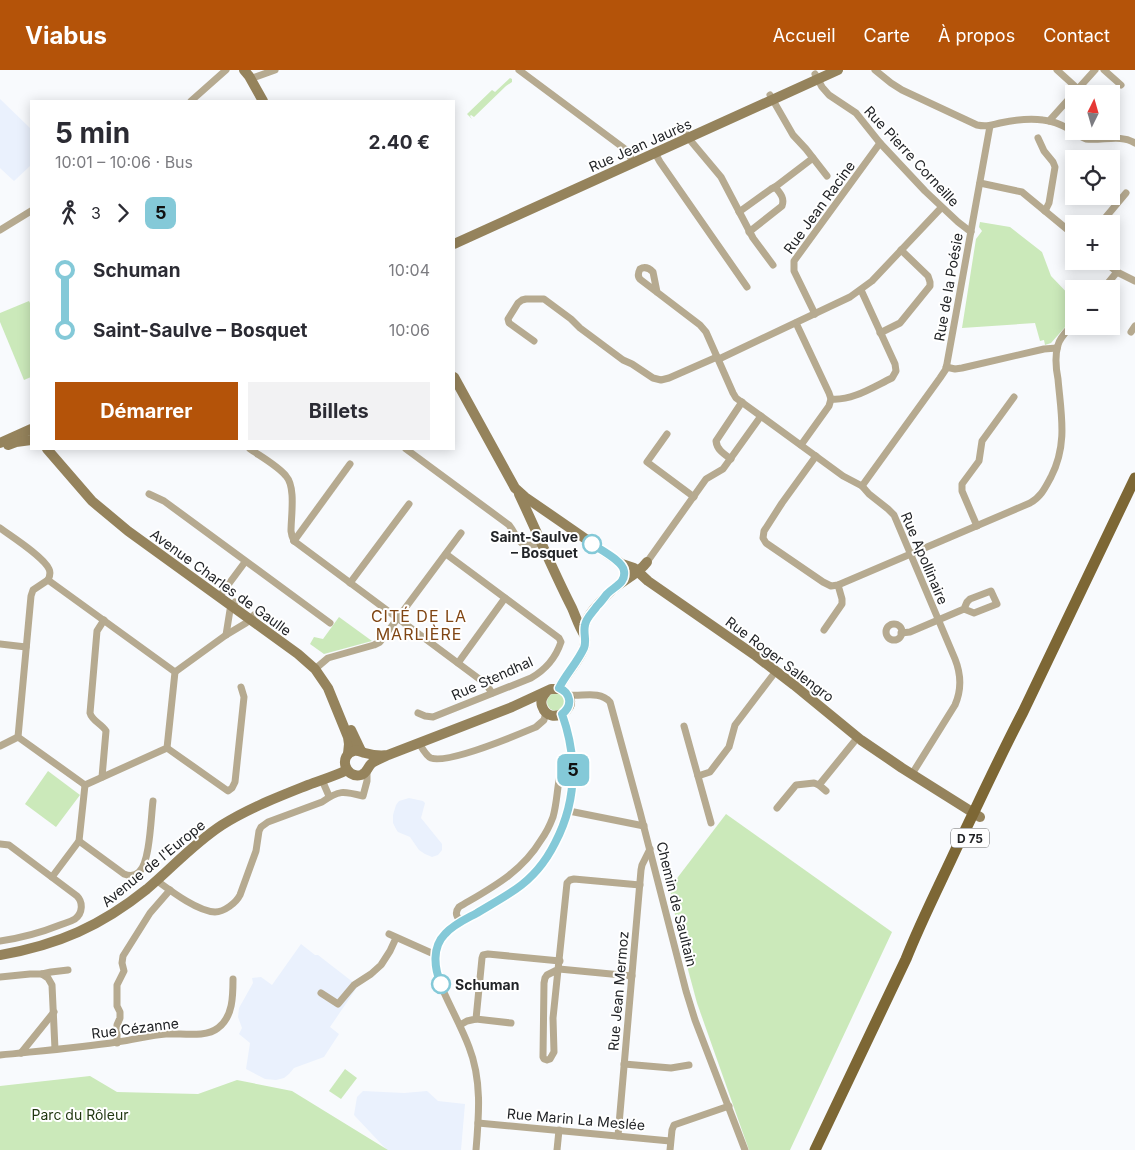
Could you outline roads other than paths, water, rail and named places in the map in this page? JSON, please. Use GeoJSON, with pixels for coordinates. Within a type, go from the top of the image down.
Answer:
{"type":"FeatureCollection","features":[{"type":"Feature","properties":{"kind":"main road","name":"D 75"},"geometry":{"type":"LineString","coordinates":[[815,1150],[1135,478]]}},
{"type":"Feature","properties":{"kind":"street"},"geometry":{"type":"LineString","coordinates":[[192,100],[226,70]]}},
{"type":"Feature","properties":{"kind":"street"},"geometry":{"type":"LineString","coordinates":[[244,70],[262,100]]}},
{"type":"Feature","properties":{"kind":"street"},"geometry":{"type":"LineString","coordinates":[[250,79],[275,70]]}},
{"type":"Feature","properties":{"kind":"street"},"geometry":{"type":"LineString","coordinates":[[519,70],[625,149],[632,160]]}},
{"type":"Feature","properties":{"kind":"street","name":"Rue Jean Jaurès"},"geometry":{"type":"LineString","coordinates":[[455,238],[688,135],[819,74],[838,70]]}},
{"type":"Feature","properties":{"kind":"street"},"geometry":{"type":"LineString","coordinates":[[875,70],[906,92],[974,124],[990,126],[1023,119],[1049,121],[1086,139],[1122,138],[1135,143]]}},
{"type":"Feature","properties":{"kind":"street"},"geometry":{"type":"LineString","coordinates":[[1057,70],[1074,85]]}},
{"type":"Feature","properties":{"kind":"street"},"geometry":{"type":"LineString","coordinates":[[1082,85],[1095,70]]}},
{"type":"Feature","properties":{"kind":"street"},"geometry":{"type":"LineString","coordinates":[[1104,70],[1120,85]]}},
{"type":"Feature","properties":{"kind":"street","name":"Rue Pierre Corneille"},"geometry":{"type":"LineString","coordinates":[[819,74],[824,90],[856,113],[880,144],[941,208],[971,232]]}},
{"type":"Feature","properties":{"kind":"street"},"geometry":{"type":"LineString","coordinates":[[771,97],[793,135],[827,176]]}},
{"type":"Feature","properties":{"kind":"street"},"geometry":{"type":"LineString","coordinates":[[1049,121],[1065,103]]}},
{"type":"Feature","properties":{"kind":"street","name":"Rue de la Poésie"},"geometry":{"type":"LineString","coordinates":[[862,486],[946,367],[990,126]]}},
{"type":"Feature","properties":{"kind":"street"},"geometry":{"type":"LineString","coordinates":[[688,135],[721,177],[749,232],[773,265]]}},
{"type":"Feature","properties":{"kind":"street","name":"Rue Jean Jaurès"},"geometry":{"type":"LineString","coordinates":[[455,244],[632,160],[655,153],[688,135]]}},
{"type":"Feature","properties":{"kind":"street"},"geometry":{"type":"LineString","coordinates":[[1038,138],[1044,151],[1054,162],[1055,167],[1049,203],[1045,211]]}},
{"type":"Feature","properties":{"kind":"street","name":"Rue Jean Racine"},"geometry":{"type":"LineString","coordinates":[[815,314],[795,274],[794,261],[880,144]]}},
{"type":"Feature","properties":{"kind":"street"},"geometry":{"type":"LineString","coordinates":[[655,153],[747,287]]}},
{"type":"Feature","properties":{"kind":"street"},"geometry":{"type":"LineString","coordinates":[[739,212],[813,158]]}},
{"type":"Feature","properties":{"kind":"street"},"geometry":{"type":"LineString","coordinates":[[980,183],[1020,191],[1065,228]]}},
{"type":"Feature","properties":{"kind":"street"},"geometry":{"type":"LineString","coordinates":[[749,232],[782,206],[782,197],[775,187]]}},
{"type":"Feature","properties":{"kind":"street"},"geometry":{"type":"LineString","coordinates":[[1108,215],[1126,193]]}},
{"type":"Feature","properties":{"kind":"street"},"geometry":{"type":"LineString","coordinates":[[534,341],[509,323],[508,319],[522,300],[544,299],[621,359],[653,378],[661,380],[669,378],[842,302],[876,277],[941,208]]}},
{"type":"Feature","properties":{"kind":"street"},"geometry":{"type":"LineString","coordinates":[[0,230],[30,211]]}},
{"type":"Feature","properties":{"kind":"street"},"geometry":{"type":"LineString","coordinates":[[880,333],[900,323],[930,286],[928,276],[901,250]]}},
{"type":"Feature","properties":{"kind":"street"},"geometry":{"type":"LineString","coordinates":[[1115,270],[1134,280]]}},
{"type":"Feature","properties":{"kind":"street"},"geometry":{"type":"LineString","coordinates":[[1110,280],[1117,272]]}},
{"type":"Feature","properties":{"kind":"street"},"geometry":{"type":"LineString","coordinates":[[831,399],[846,399],[893,377],[896,370],[896,366],[860,290]]}},
{"type":"Feature","properties":{"kind":"street","name":"Rue Apollinaire"},"geometry":{"type":"LineString","coordinates":[[657,292],[708,334],[736,398],[849,480],[862,486],[892,513],[959,670],[960,681],[955,705],[912,774]]}},
{"type":"Feature","properties":{"kind":"street"},"geometry":{"type":"LineString","coordinates":[[796,323],[831,399],[828,408],[801,446]]}},
{"type":"Feature","properties":{"kind":"street"},"geometry":{"type":"LineString","coordinates":[[816,456],[782,503],[764,531],[762,538],[766,543],[831,586],[838,585],[1036,500],[1042,493],[1056,467],[1061,451],[1062,436],[1056,370],[1057,348],[1065,333]]}},
{"type":"Feature","properties":{"kind":"street"},"geometry":{"type":"LineString","coordinates":[[946,367],[962,368],[1044,349],[1057,348]]}},
{"type":"Feature","properties":{"kind":"street"},"geometry":{"type":"LineString","coordinates":[[455,379],[516,488],[585,636]]}},
{"type":"Feature","properties":{"kind":"street"},"geometry":{"type":"LineString","coordinates":[[977,526],[961,486],[979,461],[982,441],[1014,397]]}},
{"type":"Feature","properties":{"kind":"street"},"geometry":{"type":"LineString","coordinates":[[731,459],[719,450],[716,441],[742,402]]}},
{"type":"Feature","properties":{"kind":"street"},"geometry":{"type":"LineString","coordinates":[[559,688],[583,650],[587,619],[608,594],[638,571],[646,562],[706,479],[721,471],[761,416]]}},
{"type":"Feature","properties":{"kind":"street"},"geometry":{"type":"LineString","coordinates":[[0,442],[30,429]]}},
{"type":"Feature","properties":{"kind":"street"},"geometry":{"type":"LineString","coordinates":[[668,434],[647,462],[694,497]]}},
{"type":"Feature","properties":{"kind":"street"},"geometry":{"type":"LineString","coordinates":[[0,449],[16,442],[30,440]]}},
{"type":"Feature","properties":{"kind":"street","name":"Avenue Charles de Gaulle"},"geometry":{"type":"LineString","coordinates":[[48,450],[90,499],[104,511],[128,531],[221,595]]}},
{"type":"Feature","properties":{"kind":"street","name":"Avenue Charles de Gaulle"},"geometry":{"type":"LineString","coordinates":[[56,450],[96,497],[107,507],[252,618],[308,655],[317,667],[334,702],[348,740],[348,754]]}},
{"type":"Feature","properties":{"kind":"street"},"geometry":{"type":"LineString","coordinates":[[251,450],[282,472],[288,479],[292,491],[291,531],[294,541],[486,684],[492,693]]}},
{"type":"Feature","properties":{"kind":"street"},"geometry":{"type":"LineString","coordinates":[[407,450],[509,524],[520,542],[529,546],[540,543]]}},
{"type":"Feature","properties":{"kind":"street"},"geometry":{"type":"LineString","coordinates":[[294,541],[350,464]]}},
{"type":"Feature","properties":{"kind":"street"},"geometry":{"type":"LineString","coordinates":[[516,488],[524,497],[626,565],[637,566],[646,562]]}},
{"type":"Feature","properties":{"kind":"street"},"geometry":{"type":"LineString","coordinates":[[149,494],[164,501],[330,623]]}},
{"type":"Feature","properties":{"kind":"street"},"geometry":{"type":"LineString","coordinates":[[350,583],[409,504]]}},
{"type":"Feature","properties":{"kind":"street"},"geometry":{"type":"LineString","coordinates":[[528,513],[528,510],[537,506]]}},
{"type":"Feature","properties":{"kind":"street"},"geometry":{"type":"LineString","coordinates":[[0,528],[34,553],[46,564],[50,571],[48,580],[35,588],[31,593],[18,737]]}},
{"type":"Feature","properties":{"kind":"street"},"geometry":{"type":"LineString","coordinates":[[317,667],[328,658],[380,642],[461,533]]}},
{"type":"Feature","properties":{"kind":"street"},"geometry":{"type":"LineString","coordinates":[[446,554],[505,598],[458,663]]}},
{"type":"Feature","properties":{"kind":"street"},"geometry":{"type":"LineString","coordinates":[[221,595],[245,562]]}},
{"type":"Feature","properties":{"kind":"street"},"geometry":{"type":"LineString","coordinates":[[620,584],[625,576],[624,570],[626,565]]}},
{"type":"Feature","properties":{"kind":"street","name":"Rue Roger Salengro"},"geometry":{"type":"LineString","coordinates":[[626,565],[638,571],[648,582],[776,671],[858,737],[976,815]]}},
{"type":"Feature","properties":{"kind":"street"},"geometry":{"type":"LineString","coordinates":[[48,580],[175,672]]}},
{"type":"Feature","properties":{"kind":"street"},"geometry":{"type":"LineString","coordinates":[[824,630],[842,604],[838,585]]}},
{"type":"Feature","properties":{"kind":"street","name":"Rue Stendhal"},"geometry":{"type":"LineString","coordinates":[[418,713],[433,717],[527,680],[542,671],[550,662],[561,640],[505,598]]}},
{"type":"Feature","properties":{"kind":"street"},"geometry":{"type":"LineString","coordinates":[[226,634],[230,610],[233,604]]}},
{"type":"Feature","properties":{"kind":"street"},"geometry":{"type":"LineString","coordinates":[[902,633],[910,632],[964,609]]}},
{"type":"Feature","properties":{"kind":"street"},"geometry":{"type":"LineString","coordinates":[[576,617],[581,620],[587,619]]}},
{"type":"Feature","properties":{"kind":"street"},"geometry":{"type":"LineString","coordinates":[[167,748],[175,672],[226,634],[252,618]]}},
{"type":"Feature","properties":{"kind":"street"},"geometry":{"type":"LineString","coordinates":[[102,777],[106,731],[91,718],[90,714],[97,633],[104,620]]}},
{"type":"Feature","properties":{"kind":"street"},"geometry":{"type":"LineString","coordinates":[[0,644],[26,647]]}},
{"type":"Feature","properties":{"kind":"street","name":"Avenue Charles de Gaulle"},"geometry":{"type":"LineString","coordinates":[[317,667],[326,672],[335,688],[354,737],[363,752]]}},
{"type":"Feature","properties":{"kind":"street"},"geometry":{"type":"LineString","coordinates":[[698,776],[710,772],[730,747],[735,724],[776,671]]}},
{"type":"Feature","properties":{"kind":"street"},"geometry":{"type":"LineString","coordinates":[[167,748],[228,791],[232,788],[235,782],[244,697],[241,687]]}},
{"type":"Feature","properties":{"kind":"street"},"geometry":{"type":"LineString","coordinates":[[388,755],[354,751],[348,754],[345,761],[347,770],[356,775],[363,774],[373,762],[388,755],[512,707],[551,688],[559,688],[565,691],[570,700],[566,711],[554,716],[545,710],[528,706],[512,707]]}},
{"type":"Feature","properties":{"kind":"street"},"geometry":{"type":"LineString","coordinates":[[419,743],[430,757],[436,759],[454,757],[536,727],[542,722],[545,710],[542,699],[546,691]]}},
{"type":"Feature","properties":{"kind":"street","name":"Chemin de Saultain"},"geometry":{"type":"LineString","coordinates":[[568,695],[598,696],[610,702],[689,1003],[744,1150]]}},
{"type":"Feature","properties":{"kind":"street"},"geometry":{"type":"LineString","coordinates":[[476,1150],[479,1101],[476,1074],[471,1051],[437,976],[436,955],[443,936],[450,929],[493,904],[527,880],[540,866],[557,840],[569,811],[573,770],[569,737],[562,714]]}},
{"type":"Feature","properties":{"kind":"street"},"geometry":{"type":"LineString","coordinates":[[684,726],[711,823]]}},
{"type":"Feature","properties":{"kind":"street"},"geometry":{"type":"LineString","coordinates":[[0,746],[18,737]]}},
{"type":"Feature","properties":{"kind":"street"},"geometry":{"type":"LineString","coordinates":[[18,737],[85,785]]}},
{"type":"Feature","properties":{"kind":"street"},"geometry":{"type":"LineString","coordinates":[[818,785],[858,737]]}},
{"type":"Feature","properties":{"kind":"street"},"geometry":{"type":"LineString","coordinates":[[85,785],[167,748]]}},
{"type":"Feature","properties":{"kind":"street"},"geometry":{"type":"LineString","coordinates":[[156,880],[193,904],[212,911],[220,911],[227,908],[240,895],[256,852],[261,827],[268,822],[322,802],[329,796],[343,792],[363,796],[369,759],[363,752]]}},
{"type":"Feature","properties":{"kind":"street","name":"Avenue de l'Europe"},"geometry":{"type":"LineString","coordinates":[[0,955],[49,944],[78,933],[118,910],[199,842],[234,818],[264,803],[347,770]]}},
{"type":"Feature","properties":{"kind":"street"},"geometry":{"type":"LineString","coordinates":[[460,922],[456,914],[459,907],[509,877],[530,857],[547,831],[552,819],[556,806],[560,775],[573,770]]}},
{"type":"Feature","properties":{"kind":"street"},"geometry":{"type":"LineString","coordinates":[[322,780],[329,796]]}},
{"type":"Feature","properties":{"kind":"street"},"geometry":{"type":"LineString","coordinates":[[777,808],[796,785],[814,783],[826,791]]}},
{"type":"Feature","properties":{"kind":"street"},"geometry":{"type":"LineString","coordinates":[[52,877],[79,841],[85,785]]}},
{"type":"Feature","properties":{"kind":"street"},"geometry":{"type":"LineString","coordinates":[[79,841],[124,874],[132,876],[137,874],[143,867],[146,857],[153,801]]}},
{"type":"Feature","properties":{"kind":"street"},"geometry":{"type":"LineString","coordinates":[[569,811],[644,826]]}},
{"type":"Feature","properties":{"kind":"street"},"geometry":{"type":"LineString","coordinates":[[0,844],[9,845],[52,877],[80,899],[82,906],[78,916],[73,920],[45,931],[0,941]]}},
{"type":"Feature","properties":{"kind":"street","name":"Rue Jean Mermoz"},"geometry":{"type":"LineString","coordinates":[[618,1136],[642,865],[650,849]]}},
{"type":"Feature","properties":{"kind":"street"},"geometry":{"type":"LineString","coordinates":[[530,857],[540,866]]}},
{"type":"Feature","properties":{"kind":"street"},"geometry":{"type":"LineString","coordinates":[[632,976],[559,969],[547,975],[544,981],[544,1059],[550,1059],[554,1054],[553,1018],[559,969],[560,961],[568,881],[574,879],[640,885]]}},
{"type":"Feature","properties":{"kind":"street"},"geometry":{"type":"LineString","coordinates":[[117,1042],[116,1027],[120,1018],[117,1006],[118,985],[124,973],[123,956],[150,913],[170,890]]}},
{"type":"Feature","properties":{"kind":"street"},"geometry":{"type":"LineString","coordinates":[[321,993],[338,1004],[354,985],[381,965],[390,951],[392,936],[436,955]]}},
{"type":"Feature","properties":{"kind":"street"},"geometry":{"type":"LineString","coordinates":[[476,1019],[483,955],[560,961]]}},
{"type":"Feature","properties":{"kind":"street"},"geometry":{"type":"LineString","coordinates":[[0,977],[68,970]]}},
{"type":"Feature","properties":{"kind":"street"},"geometry":{"type":"LineString","coordinates":[[42,974],[51,983],[55,1049]]}},
{"type":"Feature","properties":{"kind":"street","name":"Rue Cézanne"},"geometry":{"type":"LineString","coordinates":[[0,1055],[117,1042],[156,1035],[206,1034],[217,1030],[223,1024],[231,1009],[233,979]]}},
{"type":"Feature","properties":{"kind":"street"},"geometry":{"type":"LineString","coordinates":[[21,1053],[54,1012]]}},
{"type":"Feature","properties":{"kind":"street"},"geometry":{"type":"LineString","coordinates":[[460,1025],[476,1019],[511,1023]]}},
{"type":"Feature","properties":{"kind":"street"},"geometry":{"type":"LineString","coordinates":[[624,1064],[671,1068],[689,1065]]}},
{"type":"Feature","properties":{"kind":"street"},"geometry":{"type":"LineString","coordinates":[[670,1150],[672,1128],[676,1124],[728,1106]]}},
{"type":"Feature","properties":{"kind":"street","name":"Rue Marin La Meslée"},"geometry":{"type":"LineString","coordinates":[[478,1123],[670,1141]]}},
{"type":"Feature","properties":{"kind":"street"},"geometry":{"type":"LineString","coordinates":[[557,1150],[559,1130]]}},
{"type":"Feature","properties":{"kind":"place","name":"Saint-Saulve – Bosquet"},"geometry":{"type":"Point","coordinates":[592,544]}},
{"type":"Feature","properties":{"kind":"place","name":"Schuman"},"geometry":{"type":"Point","coordinates":[441,984]}},
{"type":"Feature","properties":{"kind":"district","name":"CITÉ DE LA MARLIÈRE"},"geometry":{"type":"Point","coordinates":[419,625]}},
{"type":"Feature","properties":{"kind":"park label","name":"Parc du Rôleur"},"geometry":{"type":"Point","coordinates":[80,1114]}}]}
